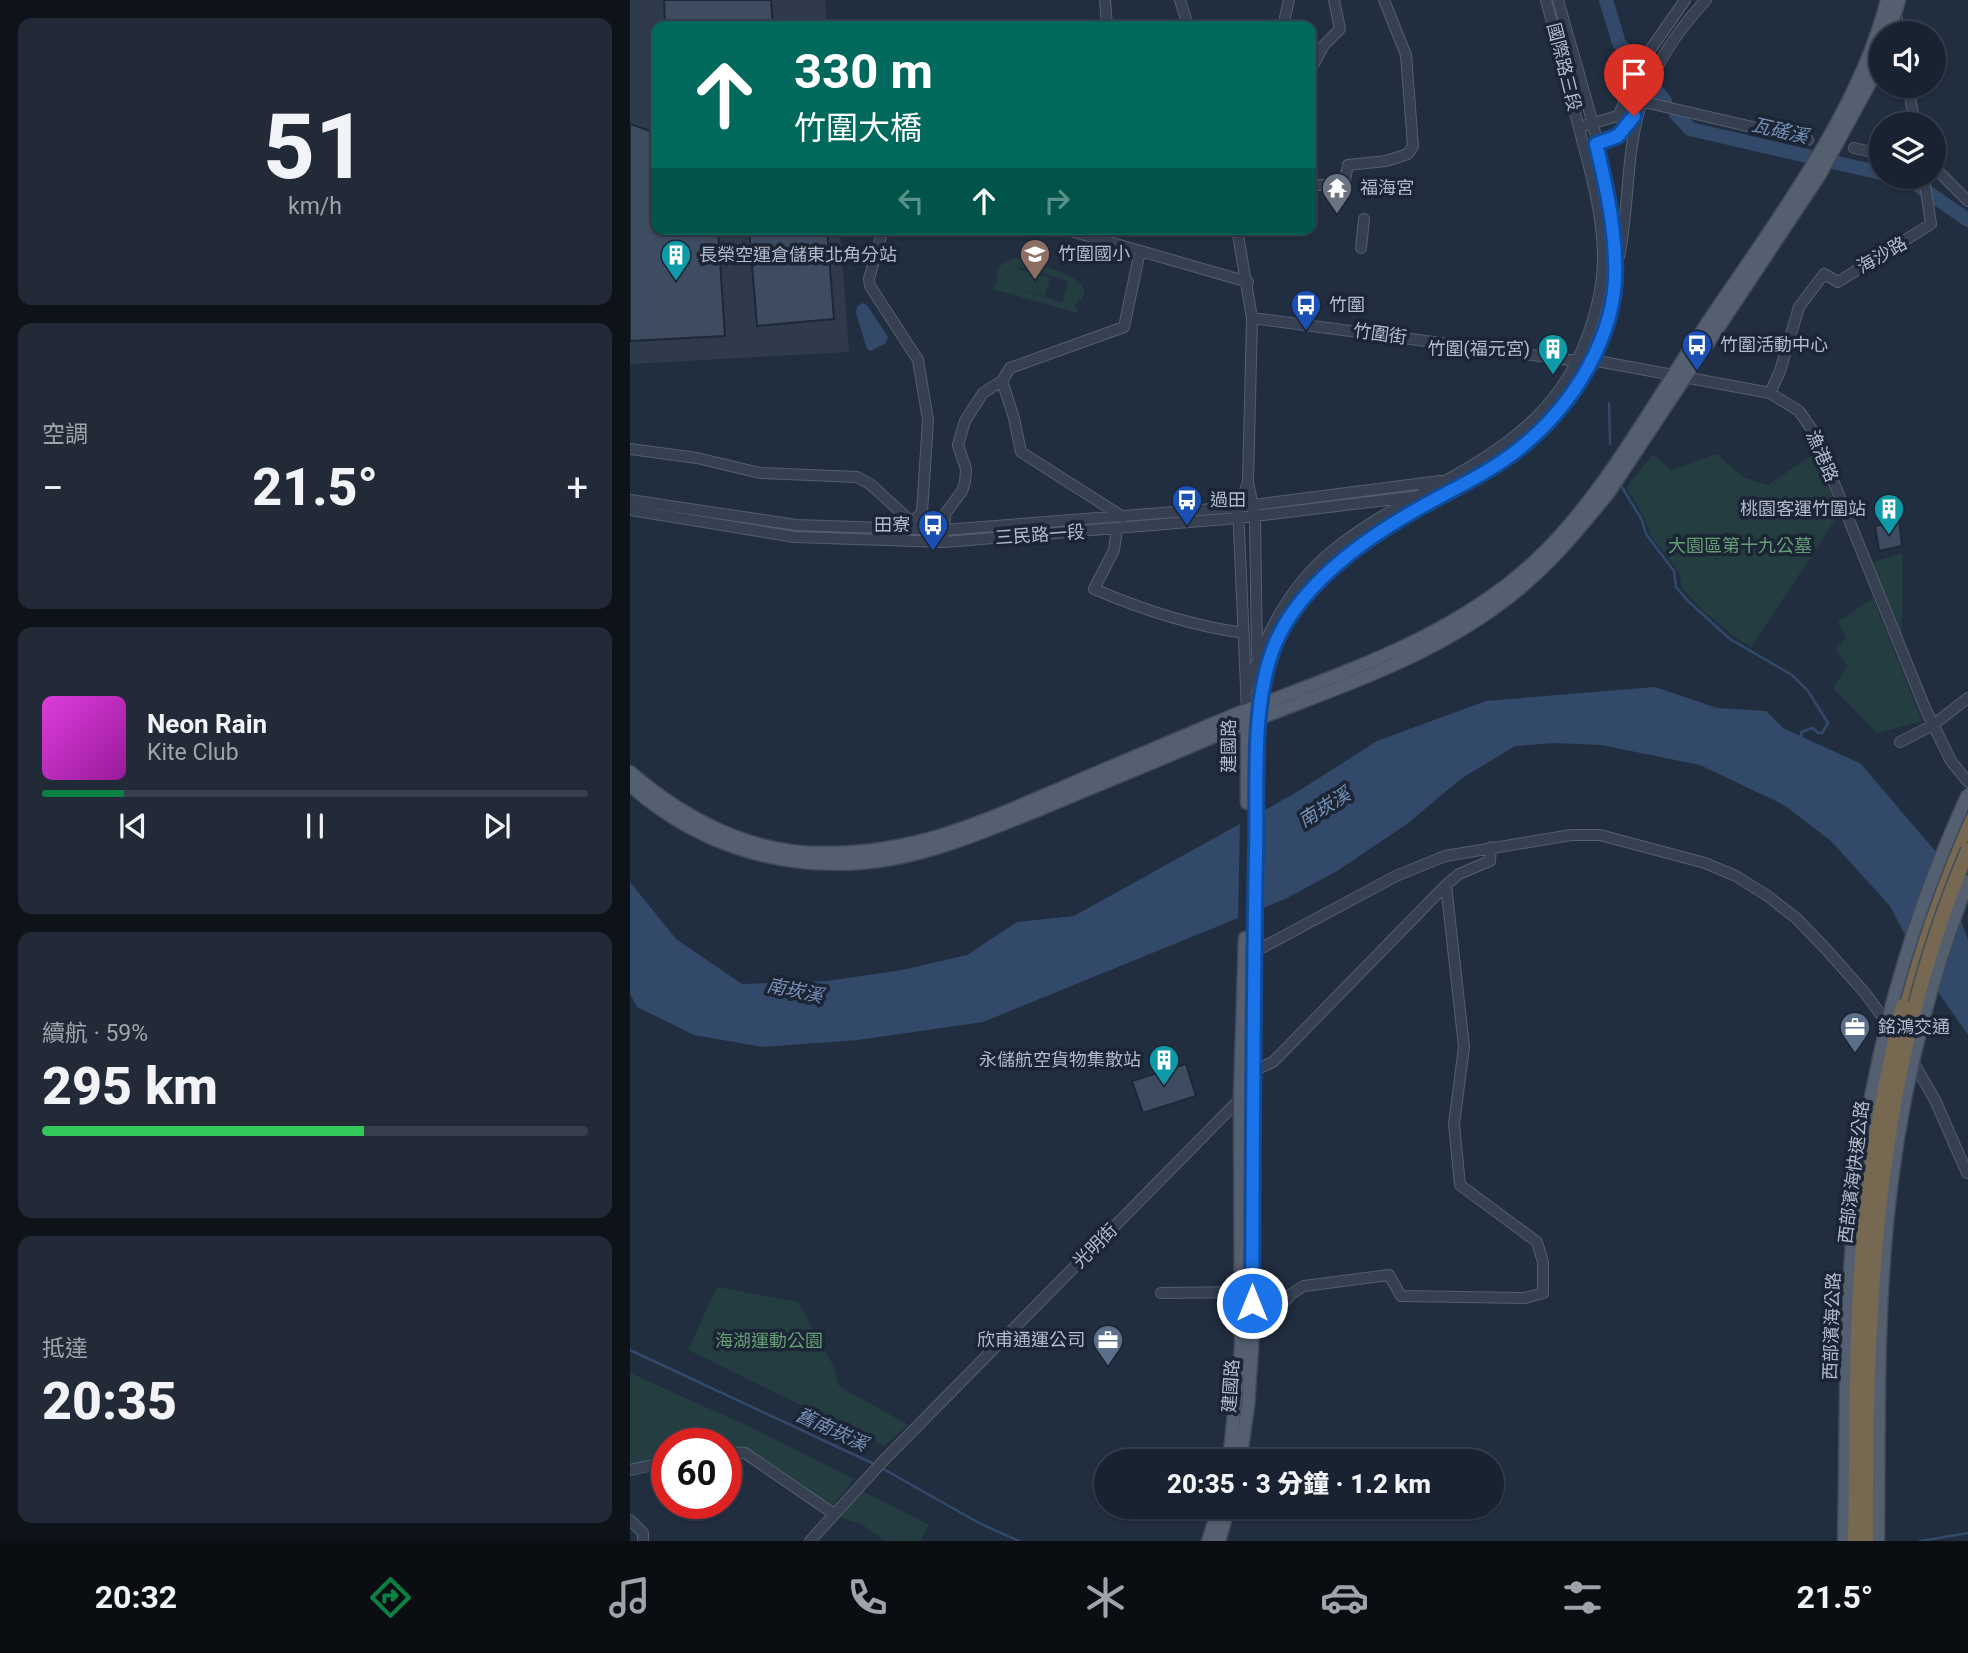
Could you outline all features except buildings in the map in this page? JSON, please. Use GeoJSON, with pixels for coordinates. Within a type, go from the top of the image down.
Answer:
{"type":"FeatureCollection","features":[{"type":"Feature","properties":{"kind":"highway","name":"西部濱海快速公路"},"geometry":{"type":"LineString","coordinates":[[1855,1541],[1860,1306],[1864,1231],[1877,1128],[1885,1079],[1903,1006],[1939,892],[1968,822]]}},
{"type":"Feature","properties":{"kind":"highway","name":"西部濱海快速公路"},"geometry":{"type":"LineString","coordinates":[[1866,1541],[1875,1226],[1885,1146],[1913,1008],[1937,932],[1968,850]]}},
{"type":"Feature","properties":{"kind":"main road"},"geometry":{"type":"LineString","coordinates":[[1830,146],[1892,4]]}},
{"type":"Feature","properties":{"kind":"main road"},"geometry":{"type":"LineString","coordinates":[[630,772],[682,813],[732,836],[772,847],[821,854],[863,852],[920,844],[978,824],[1253,714],[1380,670],[1432,645],[1510,596],[1536,575],[1573,537],[1609,492],[1686,377],[1869,84]]}},
{"type":"Feature","properties":{"kind":"main road"},"geometry":{"type":"LineString","coordinates":[[630,785],[679,823],[727,846],[790,861],[862,863],[922,853],[965,839],[1414,643],[1480,605],[1502,589],[1542,554],[1582,509],[1813,173]]}},
{"type":"Feature","properties":{"kind":"main road","name":"建國路"},"geometry":{"type":"LineString","coordinates":[[1231,1449],[1240,1374],[1240,1098],[1250,937],[1253,714]]}},
{"type":"Feature","properties":{"kind":"main road","name":"西部濱海公路"},"geometry":{"type":"LineString","coordinates":[[1844,1541],[1850,1275],[1857,1187],[1867,1118],[1879,1057],[1910,946],[1968,794]]}},
{"type":"Feature","properties":{"kind":"main road"},"geometry":{"type":"LineString","coordinates":[[1878,1541],[1883,1302],[1891,1182],[1916,1043],[1968,881]]}},
{"type":"Feature","properties":{"kind":"main road","name":"建國路"},"geometry":{"type":"LineString","coordinates":[[1242,1449],[1250,1385],[1252,1303],[1254,952],[1250,937]]}},
{"type":"Feature","properties":{"kind":"main road"},"geometry":{"type":"LineString","coordinates":[[1208,1541],[1215,1519]]}},
{"type":"Feature","properties":{"kind":"main road"},"geometry":{"type":"LineString","coordinates":[[1219,1541],[1225,1519]]}},
{"type":"Feature","properties":{"kind":"street"},"geometry":{"type":"LineString","coordinates":[[1105,0],[1107,21]]}},
{"type":"Feature","properties":{"kind":"street"},"geometry":{"type":"LineString","coordinates":[[1180,0],[1186,21]]}},
{"type":"Feature","properties":{"kind":"street"},"geometry":{"type":"LineString","coordinates":[[1284,21],[1289,0]]}},
{"type":"Feature","properties":{"kind":"street"},"geometry":{"type":"LineString","coordinates":[[1316,60],[1324,45],[1340,29],[1334,0]]}},
{"type":"Feature","properties":{"kind":"street"},"geometry":{"type":"LineString","coordinates":[[1316,185],[1344,185],[1348,164],[1386,161],[1408,154],[1413,146],[1406,55],[1384,0]]}},
{"type":"Feature","properties":{"kind":"street","name":"國際路三段"},"geometry":{"type":"LineString","coordinates":[[1247,690],[1264,640],[1282,609],[1316,566],[1355,534],[1502,449],[1557,395],[1585,361],[1596,312],[1603,259],[1601,230],[1584,147],[1546,0]]}},
{"type":"Feature","properties":{"kind":"street","name":"國際路三段"},"geometry":{"type":"LineString","coordinates":[[1253,714],[1276,643],[1293,613],[1311,592],[1366,541],[1497,464],[1540,430],[1559,409],[1605,329],[1616,264],[1611,216],[1596,144],[1558,0]]}},
{"type":"Feature","properties":{"kind":"street"},"geometry":{"type":"LineString","coordinates":[[1579,127],[1614,119],[1622,110],[1646,57],[1685,0]]}},
{"type":"Feature","properties":{"kind":"street"},"geometry":{"type":"LineString","coordinates":[[1584,147],[1623,132],[1644,97],[1660,62],[1706,0]]}},
{"type":"Feature","properties":{"kind":"street"},"geometry":{"type":"LineString","coordinates":[[1627,98],[1644,97],[1808,140]]}},
{"type":"Feature","properties":{"kind":"street"},"geometry":{"type":"LineString","coordinates":[[1616,264],[1620,256],[1632,153],[1644,97]]}},
{"type":"Feature","properties":{"kind":"street"},"geometry":{"type":"LineString","coordinates":[[1854,148],[1869,151]]}},
{"type":"Feature","properties":{"kind":"street"},"geometry":{"type":"LineString","coordinates":[[1946,179],[1968,201]]}},
{"type":"Feature","properties":{"kind":"street","name":"海沙路"},"geometry":{"type":"LineString","coordinates":[[1770,393],[1780,371],[1799,307],[1824,274],[1838,282],[1866,262],[1931,224],[1926,189]]}},
{"type":"Feature","properties":{"kind":"street"},"geometry":{"type":"LineString","coordinates":[[1361,248],[1364,219]]}},
{"type":"Feature","properties":{"kind":"street"},"geometry":{"type":"LineString","coordinates":[[630,449],[697,458],[760,473],[857,477],[870,484],[913,528],[922,512],[928,420],[918,360],[870,286],[869,279],[881,235]]}},
{"type":"Feature","properties":{"kind":"street"},"geometry":{"type":"LineString","coordinates":[[1085,235],[1248,282]]}},
{"type":"Feature","properties":{"kind":"street"},"geometry":{"type":"LineString","coordinates":[[1238,235],[1252,318],[1248,482],[1255,517],[1257,660],[1253,714]]}},
{"type":"Feature","properties":{"kind":"street"},"geometry":{"type":"LineString","coordinates":[[944,542],[945,514],[965,482],[966,469],[958,445],[965,421],[983,393],[1002,381],[1010,368],[1124,327],[1140,251]]}},
{"type":"Feature","properties":{"kind":"street","name":"竹圍街"},"geometry":{"type":"LineString","coordinates":[[1252,318],[1585,361]]}},
{"type":"Feature","properties":{"kind":"street","name":"漁港路"},"geometry":{"type":"LineString","coordinates":[[1585,361],[1770,393],[1799,411],[1813,431],[1933,725],[1951,761],[1968,782]]}},
{"type":"Feature","properties":{"kind":"street"},"geometry":{"type":"LineString","coordinates":[[1002,381],[1021,452],[1124,517]]}},
{"type":"Feature","properties":{"kind":"street","name":"三民路一段"},"geometry":{"type":"LineString","coordinates":[[630,510],[795,537],[944,542],[1117,529],[1238,513],[1254,505],[1381,491],[1448,480]]}},
{"type":"Feature","properties":{"kind":"street"},"geometry":{"type":"LineString","coordinates":[[1238,513],[1248,482]]}},
{"type":"Feature","properties":{"kind":"street","name":"三民路一段"},"geometry":{"type":"LineString","coordinates":[[630,500],[796,525],[944,530],[1124,517],[1238,513],[1255,517],[1450,491]]}},
{"type":"Feature","properties":{"kind":"street"},"geometry":{"type":"LineString","coordinates":[[922,512],[944,530]]}},
{"type":"Feature","properties":{"kind":"street","name":"建國路"},"geometry":{"type":"LineString","coordinates":[[1238,513],[1247,690],[1253,714]]}},
{"type":"Feature","properties":{"kind":"street"},"geometry":{"type":"LineString","coordinates":[[1117,529],[1114,550],[1094,589],[1131,605],[1205,628],[1244,634]]}},
{"type":"Feature","properties":{"kind":"street"},"geometry":{"type":"LineString","coordinates":[[1900,742],[1933,725],[1968,698]]}},
{"type":"Feature","properties":{"kind":"street"},"geometry":{"type":"LineString","coordinates":[[1254,952],[1396,876],[1445,856],[1571,835],[1600,835],[1705,863],[1735,876],[1796,918],[1874,1005],[1908,1053],[1935,1100],[1967,1173]]}},
{"type":"Feature","properties":{"kind":"street"},"geometry":{"type":"LineString","coordinates":[[1253,1071],[1272,1062],[1446,884],[1459,874],[1490,861],[1491,847]]}},
{"type":"Feature","properties":{"kind":"street"},"geometry":{"type":"LineString","coordinates":[[1252,1303],[1277,1311],[1291,1294],[1304,1286],[1389,1275],[1401,1296],[1525,1298],[1544,1293],[1543,1262],[1536,1242],[1460,1185],[1454,1124],[1464,1047],[1446,884]]}},
{"type":"Feature","properties":{"kind":"street","name":"光明街"},"geometry":{"type":"LineString","coordinates":[[810,1541],[884,1460],[1254,1085]]}},
{"type":"Feature","properties":{"kind":"street"},"geometry":{"type":"LineString","coordinates":[[1161,1293],[1241,1292]]}},
{"type":"Feature","properties":{"kind":"street"},"geometry":{"type":"LineString","coordinates":[[742,1453],[834,1514]]}},
{"type":"Feature","properties":{"kind":"street"},"geometry":{"type":"LineString","coordinates":[[630,1470],[651,1465]]}},
{"type":"Feature","properties":{"kind":"street"},"geometry":{"type":"LineString","coordinates":[[630,1520],[643,1537]]}},
{"type":"Feature","properties":{"kind":"shaded area"},"geometry":{"type":"Polygon","coordinates":[[[630,0],[825,0],[827,21],[651,21],[651,235],[840,235],[849,352],[630,364],[630,0]]]}},
{"type":"Feature","properties":{"kind":"green space"},"geometry":{"type":"Polygon","coordinates":[[[1011,259],[1051,268],[1077,280],[1083,288],[1083,296],[1073,306],[1078,308],[1077,313],[993,289],[994,284],[998,284],[998,270],[1011,259]],[[1018,266],[1018,269],[1050,278],[1045,296],[1012,288],[1062,302],[1068,281],[1018,266]]]}},
{"type":"Feature","properties":{"kind":"green space","name":"大園區第十九公墓"},"geometry":{"type":"Polygon","coordinates":[[[1815,453],[1839,514],[1751,647],[1702,610],[1682,588],[1679,572],[1652,538],[1645,519],[1626,488],[1653,454],[1671,470],[1716,454],[1745,478],[1768,485],[1815,453]]]}},
{"type":"Feature","properties":{"kind":"green space"},"geometry":{"type":"Polygon","coordinates":[[[1902,553],[1902,634],[1871,563],[1902,553]]]}},
{"type":"Feature","properties":{"kind":"green space"},"geometry":{"type":"Polygon","coordinates":[[[1873,598],[1922,721],[1877,733],[1833,688],[1847,666],[1835,649],[1846,638],[1838,622],[1873,598]]]}},
{"type":"Feature","properties":{"kind":"green space","name":"海湖運動公園"},"geometry":{"type":"Polygon","coordinates":[[[717,1287],[798,1302],[833,1365],[839,1386],[908,1425],[884,1446],[688,1350],[717,1287]]]}},
{"type":"Feature","properties":{"kind":"green space"},"geometry":{"type":"Polygon","coordinates":[[[630,1373],[748,1426],[854,1479],[832,1506],[742,1450],[742,1428],[651,1428],[651,1462],[630,1465],[630,1373]]]}},
{"type":"Feature","properties":{"kind":"green space"},"geometry":{"type":"Polygon","coordinates":[[[862,1491],[929,1525],[920,1541],[885,1541],[860,1523],[836,1517],[862,1491]]]}},
{"type":"Feature","properties":{"kind":"water"},"geometry":{"type":"Polygon","coordinates":[[[862,303],[867,305],[888,337],[886,343],[871,351],[867,349],[856,313],[857,307],[862,303]]]}},
{"type":"Feature","properties":{"kind":"water","name":"南崁溪"},"geometry":{"type":"Polygon","coordinates":[[[1655,687],[1717,708],[1766,711],[1783,728],[1861,764],[1937,853],[1968,940],[1968,1035],[1923,970],[1890,906],[1831,841],[1784,805],[1700,765],[1601,745],[1554,743],[1515,746],[1462,778],[1407,824],[1337,871],[1285,899],[983,1022],[858,1040],[763,1047],[694,1035],[637,1007],[630,994],[630,882],[676,939],[742,984],[827,981],[902,970],[967,955],[1017,922],[1074,916],[1297,792],[1377,741],[1486,701],[1655,687]]]}},
{"type":"Feature","properties":{"kind":"pier"},"geometry":{"type":"Polygon","coordinates":[[[1262,808],[1261,912],[1238,922],[1240,820],[1262,808]]]}},
{"type":"Feature","properties":{"kind":"waterway","name":"瓦磘溪"},"geometry":{"type":"LineString","coordinates":[[1606,0],[1619,43],[1665,101]]}},
{"type":"Feature","properties":{"kind":"waterway","name":"瓦磘溪"},"geometry":{"type":"LineString","coordinates":[[1676,114],[1690,129],[1869,170]]}},
{"type":"Feature","properties":{"kind":"waterway","name":"瓦磘溪"},"geometry":{"type":"LineString","coordinates":[[1923,189],[1968,220]]}},
{"type":"Feature","properties":{"kind":"waterway"},"geometry":{"type":"LineString","coordinates":[[1609,403],[1610,444]]}},
{"type":"Feature","properties":{"kind":"waterway"},"geometry":{"type":"LineString","coordinates":[[1620,484],[1642,520],[1646,534],[1674,571],[1676,587],[1687,600],[1730,639],[1792,675],[1808,691],[1828,723],[1822,733],[1813,728],[1801,732],[1802,740]]}},
{"type":"Feature","properties":{"kind":"waterway","name":"舊南崁溪"},"geometry":{"type":"LineString","coordinates":[[630,1350],[874,1464]]}},
{"type":"Feature","properties":{"kind":"waterway","name":"舊南崁溪"},"geometry":{"type":"LineString","coordinates":[[880,1467],[979,1523],[1019,1541]]}},
{"type":"Feature","properties":{"kind":"waterway","name":"舊南崁溪"},"geometry":{"type":"LineString","coordinates":[[1920,1541],[1968,1533]]}},
{"type":"Feature","properties":{"kind":"place","name":"福海宮"},"geometry":{"type":"Point","coordinates":[1337,215]}},
{"type":"Feature","properties":{"kind":"place","name":"竹圍國小"},"geometry":{"type":"Point","coordinates":[1035,281]}},
{"type":"Feature","properties":{"kind":"place","name":"長榮空運倉儲東北角分站"},"geometry":{"type":"Point","coordinates":[676,282]}},
{"type":"Feature","properties":{"kind":"place","name":"竹圍"},"geometry":{"type":"Point","coordinates":[1306,332]}},
{"type":"Feature","properties":{"kind":"place","name":"竹圍活動中心"},"geometry":{"type":"Point","coordinates":[1697,372]}},
{"type":"Feature","properties":{"kind":"place","name":"竹圍(福元宮)"},"geometry":{"type":"Point","coordinates":[1553,376]}},
{"type":"Feature","properties":{"kind":"place","name":"過田"},"geometry":{"type":"Point","coordinates":[1187,527]}},
{"type":"Feature","properties":{"kind":"place","name":"桃園客運竹圍站"},"geometry":{"type":"Point","coordinates":[1889,536]}},
{"type":"Feature","properties":{"kind":"place","name":"田寮"},"geometry":{"type":"Point","coordinates":[933,552]}},
{"type":"Feature","properties":{"kind":"place","name":"銘鴻交通"},"geometry":{"type":"Point","coordinates":[1855,1054]}},
{"type":"Feature","properties":{"kind":"place","name":"永儲航空貨物集散站"},"geometry":{"type":"Point","coordinates":[1164,1087]}},
{"type":"Feature","properties":{"kind":"place","name":"欣甫通運公司"},"geometry":{"type":"Point","coordinates":[1108,1367]}},
{"type":"Feature","properties":{"kind":"route"},"geometry":{"type":"LineString","coordinates":[[1252,1303],[1254,935],[1259,705],[1268,665],[1276,643],[1293,613],[1329,572],[1384,528],[1519,449],[1549,421],[1576,386],[1590,365],[1605,329],[1616,264],[1611,216],[1596,144],[1618,136],[1634,116]]}}]}
